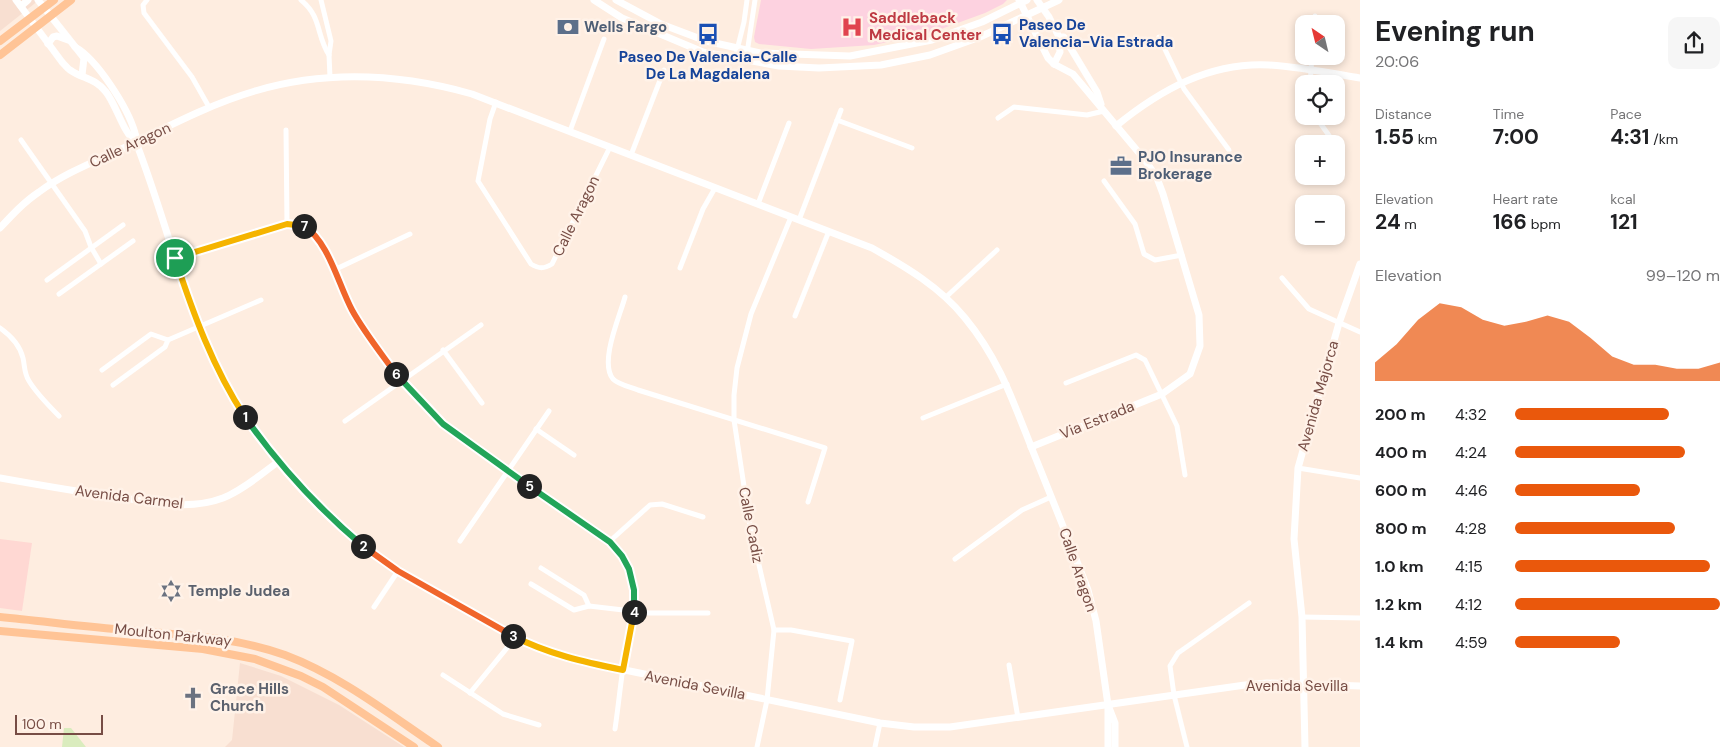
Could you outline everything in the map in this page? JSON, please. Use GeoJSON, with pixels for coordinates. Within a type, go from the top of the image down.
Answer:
{"type":"FeatureCollection","features":[{"type":"Feature","properties":{"kind":"main road"},"geometry":{"type":"LineString","coordinates":[[0,40],[54,0]]}},
{"type":"Feature","properties":{"kind":"main road"},"geometry":{"type":"LineString","coordinates":[[0,55],[71,0]]}},
{"type":"Feature","properties":{"kind":"main road","name":"Moulton Parkway"},"geometry":{"type":"LineString","coordinates":[[0,617],[223,639],[244,643],[286,656],[324,673],[438,747]]}},
{"type":"Feature","properties":{"kind":"main road"},"geometry":{"type":"LineString","coordinates":[[126,630],[128,643]]}},
{"type":"Feature","properties":{"kind":"main road","name":"Moulton Parkway"},"geometry":{"type":"LineString","coordinates":[[0,631],[203,649],[232,654],[278,667],[323,687],[414,747]]}},
{"type":"Feature","properties":{"kind":"street"},"geometry":{"type":"LineString","coordinates":[[28,0],[18,3],[30,18]]}},
{"type":"Feature","properties":{"kind":"street"},"geometry":{"type":"LineString","coordinates":[[38,0],[44,7]]}},
{"type":"Feature","properties":{"kind":"street"},"geometry":{"type":"LineString","coordinates":[[147,0],[143,5],[144,13],[192,77],[209,107]]}},
{"type":"Feature","properties":{"kind":"street"},"geometry":{"type":"LineString","coordinates":[[301,0],[310,7],[329,55]]}},
{"type":"Feature","properties":{"kind":"street"},"geometry":{"type":"LineString","coordinates":[[320,0],[331,41],[329,55],[330,77]]}},
{"type":"Feature","properties":{"kind":"street"},"geometry":{"type":"LineString","coordinates":[[594,0],[622,18],[703,52],[779,66],[798,67],[881,65],[930,55],[952,48],[1027,16],[1059,0]]}},
{"type":"Feature","properties":{"kind":"street"},"geometry":{"type":"LineString","coordinates":[[616,0],[661,24],[706,41],[760,52],[850,56],[932,40],[982,22],[1022,1]]}},
{"type":"Feature","properties":{"kind":"street"},"geometry":{"type":"LineString","coordinates":[[735,58],[744,22],[747,0]]}},
{"type":"Feature","properties":{"kind":"street"},"geometry":{"type":"LineString","coordinates":[[746,60],[755,0]]}},
{"type":"Feature","properties":{"kind":"street","name":"Via Estrada"},"geometry":{"type":"LineString","coordinates":[[1037,0],[1049,16],[1060,37],[1064,37],[1097,92],[1104,111]]}},
{"type":"Feature","properties":{"kind":"street","name":"Via Estrada"},"geometry":{"type":"LineString","coordinates":[[1022,1],[1027,16],[1048,58],[1054,64],[1074,74],[1145,160],[1157,178],[1199,314],[1200,346],[1190,374],[1162,394],[1031,447]]}},
{"type":"Feature","properties":{"kind":"street","name":"Avenida Sevilla"},"geometry":{"type":"LineString","coordinates":[[44,7],[74,47],[84,52],[92,60],[117,97],[136,134],[136,142],[147,169],[199,326],[219,372],[254,430],[305,493],[367,550],[398,571],[516,637],[540,649],[566,658],[880,723],[914,727],[950,727],[1245,685],[1267,683],[1360,686]]}},
{"type":"Feature","properties":{"kind":"street","name":"Avenida Sevilla"},"geometry":{"type":"LineString","coordinates":[[30,18],[58,58],[70,70],[98,83],[106,92],[115,105],[130,139],[136,142]]}},
{"type":"Feature","properties":{"kind":"street"},"geometry":{"type":"LineString","coordinates":[[48,44],[52,37],[57,36],[69,40]]}},
{"type":"Feature","properties":{"kind":"street"},"geometry":{"type":"LineString","coordinates":[[1054,64],[1060,52],[1060,37]]}},
{"type":"Feature","properties":{"kind":"street"},"geometry":{"type":"LineString","coordinates":[[1159,37],[1181,83],[1229,150]]}},
{"type":"Feature","properties":{"kind":"street"},"geometry":{"type":"LineString","coordinates":[[570,131],[604,39]]}},
{"type":"Feature","properties":{"kind":"street"},"geometry":{"type":"LineString","coordinates":[[74,47],[85,61],[82,75]]}},
{"type":"Feature","properties":{"kind":"street"},"geometry":{"type":"LineString","coordinates":[[1116,126],[1152,98],[1181,83],[1217,71],[1267,65],[1310,69],[1360,78]]}},
{"type":"Feature","properties":{"kind":"street"},"geometry":{"type":"LineString","coordinates":[[1310,75],[1311,65]]}},
{"type":"Feature","properties":{"kind":"street"},"geometry":{"type":"LineString","coordinates":[[632,155],[664,70]]}},
{"type":"Feature","properties":{"kind":"street","name":"Calle Aragon"},"geometry":{"type":"LineString","coordinates":[[0,228],[27,201],[52,183],[209,107],[256,91],[288,83],[330,77],[370,76],[405,79],[447,86],[496,102],[872,248],[906,267],[946,297],[965,317],[1007,384],[1088,590],[1096,621],[1108,704],[1108,747]]}},
{"type":"Feature","properties":{"kind":"street","name":"Calle Aragon"},"geometry":{"type":"LineString","coordinates":[[496,102],[490,119],[478,182],[531,264],[537,268],[545,268],[552,264],[610,147]]}},
{"type":"Feature","properties":{"kind":"street"},"geometry":{"type":"LineString","coordinates":[[998,118],[1014,107],[1088,115],[1104,111]]}},
{"type":"Feature","properties":{"kind":"street"},"geometry":{"type":"LineString","coordinates":[[799,220],[840,110]]}},
{"type":"Feature","properties":{"kind":"street"},"geometry":{"type":"LineString","coordinates":[[837,120],[912,148]]}},
{"type":"Feature","properties":{"kind":"street"},"geometry":{"type":"LineString","coordinates":[[758,204],[789,123]]}},
{"type":"Feature","properties":{"kind":"street"},"geometry":{"type":"LineString","coordinates":[[286,130],[287,224]]}},
{"type":"Feature","properties":{"kind":"street"},"geometry":{"type":"LineString","coordinates":[[22,140],[85,231],[91,247],[101,264]]}},
{"type":"Feature","properties":{"kind":"street"},"geometry":{"type":"LineString","coordinates":[[1104,181],[1135,224],[1144,254],[1155,260],[1182,255]]}},
{"type":"Feature","properties":{"kind":"street"},"geometry":{"type":"LineString","coordinates":[[680,268],[703,209],[715,188]]}},
{"type":"Feature","properties":{"kind":"street","name":"Calle Cadiz"},"geometry":{"type":"LineString","coordinates":[[767,700],[774,630],[750,526],[734,420],[734,395],[737,368],[751,314],[791,217]]}},
{"type":"Feature","properties":{"kind":"street"},"geometry":{"type":"LineString","coordinates":[[175,258],[287,224],[305,227],[318,238],[352,310],[374,344],[401,380],[443,424],[610,542],[622,556],[629,569],[634,590],[634,611],[623,670]]}},
{"type":"Feature","properties":{"kind":"street"},"geometry":{"type":"LineString","coordinates":[[47,280],[123,225]]}},
{"type":"Feature","properties":{"kind":"street"},"geometry":{"type":"LineString","coordinates":[[795,316],[830,231]]}},
{"type":"Feature","properties":{"kind":"street"},"geometry":{"type":"LineString","coordinates":[[334,270],[410,234]]}},
{"type":"Feature","properties":{"kind":"street"},"geometry":{"type":"LineString","coordinates":[[59,294],[133,241]]}},
{"type":"Feature","properties":{"kind":"street"},"geometry":{"type":"LineString","coordinates":[[946,297],[997,250]]}},
{"type":"Feature","properties":{"kind":"street","name":"Avenida Majorca"},"geometry":{"type":"LineString","coordinates":[[1305,747],[1302,617],[1294,539],[1298,468],[1339,323],[1360,264]]}},
{"type":"Feature","properties":{"kind":"street","name":"Avenida Majorca"},"geometry":{"type":"LineString","coordinates":[[1282,278],[1309,309],[1360,332]]}},
{"type":"Feature","properties":{"kind":"street"},"geometry":{"type":"LineString","coordinates":[[626,297],[608,354],[608,369],[614,380],[638,390],[825,448],[808,502]]}},
{"type":"Feature","properties":{"kind":"street"},"geometry":{"type":"LineString","coordinates":[[113,385],[165,347],[168,340],[261,300]]}},
{"type":"Feature","properties":{"kind":"street"},"geometry":{"type":"LineString","coordinates":[[345,421],[481,325]]}},
{"type":"Feature","properties":{"kind":"street"},"geometry":{"type":"LineString","coordinates":[[0,328],[19,347],[23,358],[24,370],[29,380],[44,401],[59,416]]}},
{"type":"Feature","properties":{"kind":"street"},"geometry":{"type":"LineString","coordinates":[[102,370],[151,334],[168,340]]}},
{"type":"Feature","properties":{"kind":"street"},"geometry":{"type":"LineString","coordinates":[[443,350],[482,403]]}},
{"type":"Feature","properties":{"kind":"street"},"geometry":{"type":"LineString","coordinates":[[1066,383],[1136,355],[1145,360],[1177,426],[1185,475]]}},
{"type":"Feature","properties":{"kind":"street"},"geometry":{"type":"LineString","coordinates":[[923,418],[1007,384]]}},
{"type":"Feature","properties":{"kind":"street"},"geometry":{"type":"LineString","coordinates":[[460,541],[549,411]]}},
{"type":"Feature","properties":{"kind":"street"},"geometry":{"type":"LineString","coordinates":[[536,429],[574,455]]}},
{"type":"Feature","properties":{"kind":"street","name":"Avenida Carmel"},"geometry":{"type":"LineString","coordinates":[[0,478],[106,496],[169,504],[187,504],[224,498],[242,488],[278,462]]}},
{"type":"Feature","properties":{"kind":"street","name":"Avenida Majorca"},"geometry":{"type":"LineString","coordinates":[[1298,468],[1360,478]]}},
{"type":"Feature","properties":{"kind":"street"},"geometry":{"type":"LineString","coordinates":[[955,559],[1022,510],[1051,497]]}},
{"type":"Feature","properties":{"kind":"street"},"geometry":{"type":"LineString","coordinates":[[610,542],[650,505],[662,504],[703,517]]}},
{"type":"Feature","properties":{"kind":"street"},"geometry":{"type":"LineString","coordinates":[[541,568],[584,595],[589,606]]}},
{"type":"Feature","properties":{"kind":"street"},"geometry":{"type":"LineString","coordinates":[[374,607],[398,571]]}},
{"type":"Feature","properties":{"kind":"street"},"geometry":{"type":"LineString","coordinates":[[531,584],[574,610],[589,606],[649,613],[708,613]]}},
{"type":"Feature","properties":{"kind":"street"},"geometry":{"type":"LineString","coordinates":[[1187,747],[1174,695],[1170,666],[1178,652],[1250,603]]}},
{"type":"Feature","properties":{"kind":"street"},"geometry":{"type":"LineString","coordinates":[[1302,617],[1360,618]]}},
{"type":"Feature","properties":{"kind":"street"},"geometry":{"type":"LineString","coordinates":[[774,630],[791,630],[852,641],[840,700]]}},
{"type":"Feature","properties":{"kind":"street"},"geometry":{"type":"LineString","coordinates":[[470,693],[516,637]]}},
{"type":"Feature","properties":{"kind":"street"},"geometry":{"type":"LineString","coordinates":[[1008,665],[1018,718]]}},
{"type":"Feature","properties":{"kind":"street","name":"Avenida Sevilla"},"geometry":{"type":"LineString","coordinates":[[615,729],[623,670]]}},
{"type":"Feature","properties":{"kind":"street"},"geometry":{"type":"LineString","coordinates":[[443,675],[504,714],[539,724]]}},
{"type":"Feature","properties":{"kind":"street","name":"Avenida Sevilla"},"geometry":{"type":"LineString","coordinates":[[757,747],[767,700]]}},
{"type":"Feature","properties":{"kind":"street","name":"Calle Aragon"},"geometry":{"type":"LineString","coordinates":[[1108,704],[1115,723],[1115,747]]}},
{"type":"Feature","properties":{"kind":"street"},"geometry":{"type":"LineString","coordinates":[[875,747],[880,723]]}},
{"type":"Feature","properties":{"kind":"shaded area"},"geometry":{"type":"Polygon","coordinates":[[[0,0],[39,0],[0,31],[0,0]]]}},
{"type":"Feature","properties":{"kind":"shaded area","name":"Saddleback Medical Center"},"geometry":{"type":"Polygon","coordinates":[[[761,0],[1007,0],[985,13],[933,32],[874,45],[811,49],[755,42],[754,37],[761,0]]]}},
{"type":"Feature","properties":{"kind":"shaded area"},"geometry":{"type":"Polygon","coordinates":[[[0,539],[32,543],[22,611],[0,608],[0,539]]]}},
{"type":"Feature","properties":{"kind":"shaded area"},"geometry":{"type":"Polygon","coordinates":[[[240,663],[281,676],[339,705],[404,747],[225,747],[232,740],[240,663]]]}},
{"type":"Feature","properties":{"kind":"green space"},"geometry":{"type":"Polygon","coordinates":[[[64,728],[71,728],[86,747],[62,747],[64,728]]]}},
{"type":"Feature","properties":{"kind":"place","name":"Wells Fargo"},"geometry":{"type":"Point","coordinates":[568,27]}},
{"type":"Feature","properties":{"kind":"place","name":"Saddleback Medical Center"},"geometry":{"type":"Point","coordinates":[852,27]}},
{"type":"Feature","properties":{"kind":"place","name":"Paseo De Valencia-Calle De La Magdalena"},"geometry":{"type":"Point","coordinates":[708,34]}},
{"type":"Feature","properties":{"kind":"place","name":"Paseo De Valencia-Via Estrada"},"geometry":{"type":"Point","coordinates":[1002,34]}},
{"type":"Feature","properties":{"kind":"place","name":"PJO Insurance Brokerage"},"geometry":{"type":"Point","coordinates":[1121,166]}},
{"type":"Feature","properties":{"kind":"place","name":"Temple Judea"},"geometry":{"type":"Point","coordinates":[171,591]}},
{"type":"Feature","properties":{"kind":"place","name":"Grace Hills Church"},"geometry":{"type":"Point","coordinates":[193,698]}},
{"type":"Feature","properties":{"kind":"route"},"geometry":{"type":"LineString","coordinates":[[287,224],[305,227],[318,238],[352,310],[374,344],[401,380],[443,424],[610,542],[622,556],[629,569],[634,590],[634,611],[623,670],[566,658],[540,649],[516,637],[398,571],[367,550],[338,525],[305,493],[278,462],[244,415],[219,372],[208,347],[186,292],[175,258],[287,224]]}}]}
